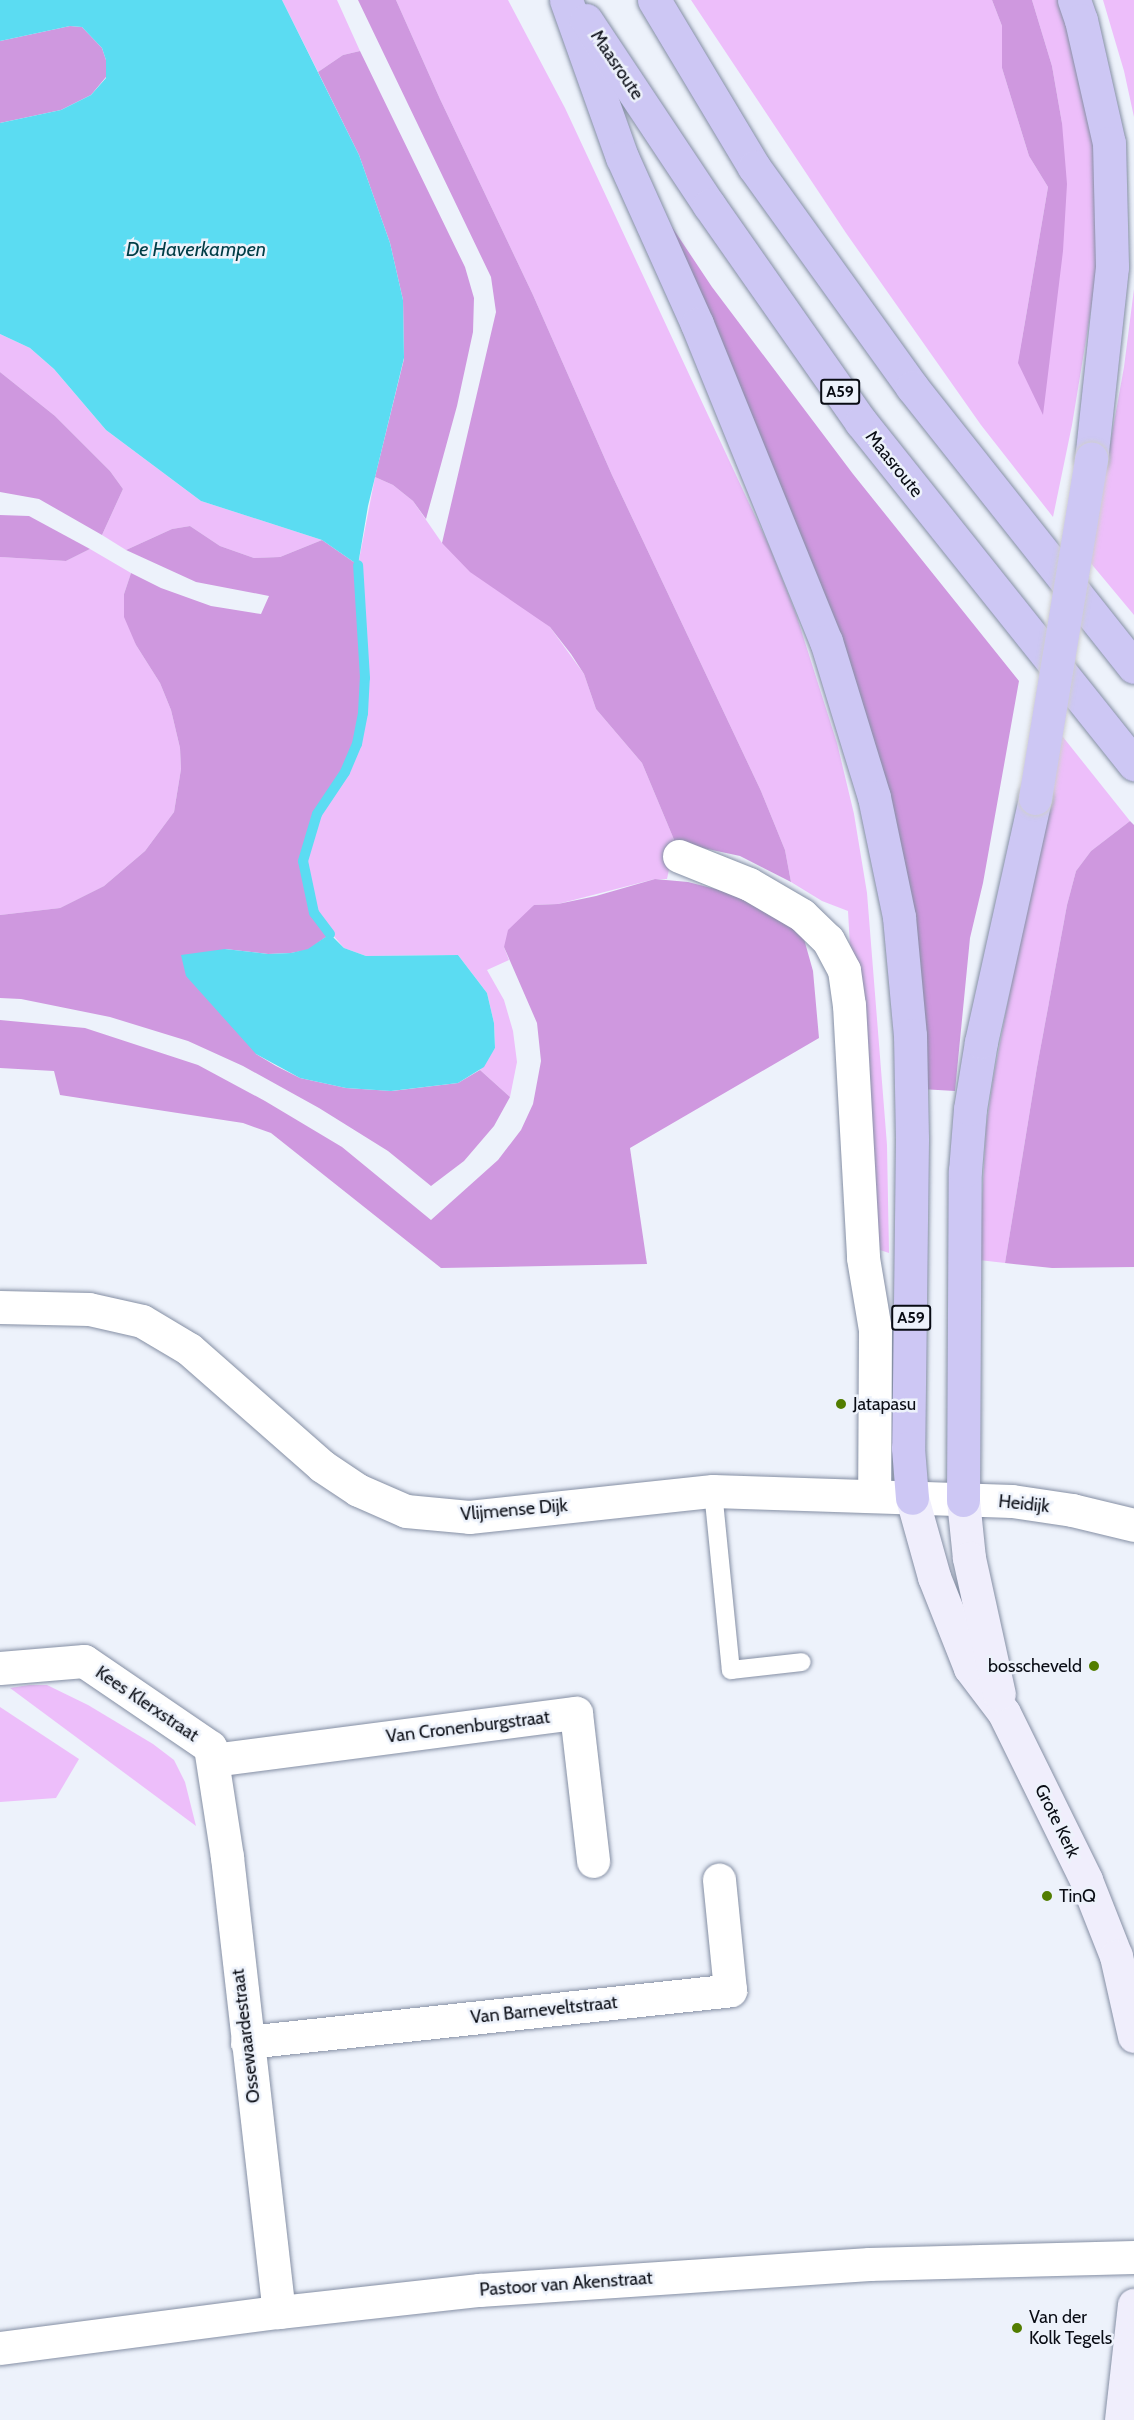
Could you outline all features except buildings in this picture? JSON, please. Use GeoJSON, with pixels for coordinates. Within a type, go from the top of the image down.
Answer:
{"type":"FeatureCollection","features":[{"type":"Feature","properties":{"kind":"highway","name":"A59"},"geometry":{"type":"LineString","coordinates":[[566,0],[622,157],[701,334],[826,641],[874,797],[899,917],[910,1035],[912,1139],[908,1448],[912,1498]]}},
{"type":"Feature","properties":{"kind":"highway","name":"Maasroute"},"geometry":{"type":"LineString","coordinates":[[575,0],[709,205],[861,423],[1134,764]]}},
{"type":"Feature","properties":{"kind":"highway"},"geometry":{"type":"LineString","coordinates":[[654,0],[754,167],[912,387],[1134,667]]}},
{"type":"Feature","properties":{"kind":"highway"},"geometry":{"type":"LineString","coordinates":[[963,1500],[965,1171],[970,1109],[986,1019],[1035,798],[1091,459],[1112,267],[1109,143],[1081,20],[1074,0]]}},
{"type":"Feature","properties":{"kind":"main road","name":"Grote Kerk"},"geometry":{"type":"LineString","coordinates":[[912,1498],[934,1577],[970,1668],[1004,1713],[1086,1880],[1116,1956],[1134,2036]]}},
{"type":"Feature","properties":{"kind":"main road","name":"Grote Kerk"},"geometry":{"type":"LineString","coordinates":[[963,1500],[969,1558],[1004,1713]]}},
{"type":"Feature","properties":{"kind":"main road"},"geometry":{"type":"LineString","coordinates":[[1121,2420],[1134,2305]]}},
{"type":"Feature","properties":{"kind":"street"},"geometry":{"type":"LineString","coordinates":[[679,856],[749,884],[802,915],[828,940],[844,970],[849,1005],[863,1258],[875,1330],[874,1495]]}},
{"type":"Feature","properties":{"kind":"street","name":"Vlijmense Dijk"},"geometry":{"type":"LineString","coordinates":[[0,1307],[89,1310],[142,1321],[189,1348],[322,1466],[358,1490],[406,1511],[469,1517],[712,1491],[912,1498]]}},
{"type":"Feature","properties":{"kind":"street","name":"Heidijk"},"geometry":{"type":"LineString","coordinates":[[912,1498],[1028,1503],[1072,1510],[1134,1525]]}},
{"type":"Feature","properties":{"kind":"street","name":"Kees Klerxstraat"},"geometry":{"type":"LineString","coordinates":[[0,1668],[84,1661],[210,1747],[213,1760]]}},
{"type":"Feature","properties":{"kind":"street","name":"Van Cronenburgstraat"},"geometry":{"type":"LineString","coordinates":[[213,1760],[576,1713],[593,1861]]}},
{"type":"Feature","properties":{"kind":"street","name":"Ossewaardestraat"},"geometry":{"type":"LineString","coordinates":[[213,1760],[279,2312]]}},
{"type":"Feature","properties":{"kind":"street","name":"Van Barneveltstraat"},"geometry":{"type":"LineString","coordinates":[[247,2042],[730,1990],[719,1880]]}},
{"type":"Feature","properties":{"kind":"street","name":"Pastoor van Akenstraat"},"geometry":{"type":"LineString","coordinates":[[0,2348],[279,2312],[479,2290],[798,2269],[1134,2257]]}},
{"type":"Feature","properties":{"kind":"lane"},"geometry":{"type":"LineString","coordinates":[[712,1491],[731,1670],[802,1662]]}},
{"type":"Feature","properties":{"kind":"shaded area"},"geometry":{"type":"Polygon","coordinates":[[[282,0],[337,0],[360,51],[343,55],[318,72],[282,0]]]}},
{"type":"Feature","properties":{"kind":"shaded area"},"geometry":{"type":"Polygon","coordinates":[[[358,0],[396,0],[533,295],[612,475],[761,791],[785,850],[791,882],[740,856],[675,842],[642,763],[596,709],[584,674],[550,627],[470,572],[442,543],[496,312],[491,277],[358,0]]]}},
{"type":"Feature","properties":{"kind":"shaded area"},"geometry":{"type":"Polygon","coordinates":[[[396,0],[508,0],[565,108],[770,548],[796,614],[837,743],[854,814],[867,893],[887,1145],[889,1253],[880,1250],[854,1018],[848,911],[822,901],[791,882],[785,850],[761,791],[612,475],[533,295],[396,0]]]}},
{"type":"Feature","properties":{"kind":"shaded area"},"geometry":{"type":"Polygon","coordinates":[[[691,0],[992,0],[1002,26],[1002,68],[1029,156],[1048,187],[1018,363],[1062,123],[1052,66],[1032,0],[1062,0],[1099,144],[1098,267],[1072,425],[1053,517],[981,425],[846,233],[691,0]]]}},
{"type":"Feature","properties":{"kind":"shaded area"},"geometry":{"type":"Polygon","coordinates":[[[992,0],[1032,0],[1052,66],[1062,123],[1067,184],[1063,251],[1043,415],[1018,363],[1048,187],[1029,156],[1002,68],[1002,26],[992,0]]]}},
{"type":"Feature","properties":{"kind":"shaded area"},"geometry":{"type":"Polygon","coordinates":[[[1103,0],[1134,0],[1134,117],[1124,71],[1103,0]]]}},
{"type":"Feature","properties":{"kind":"shaded area"},"geometry":{"type":"Polygon","coordinates":[[[70,26],[82,27],[102,48],[106,60],[106,77],[91,95],[61,110],[0,123],[0,41],[70,26]]]}},
{"type":"Feature","properties":{"kind":"shaded area"},"geometry":{"type":"Polygon","coordinates":[[[360,51],[465,267],[474,298],[473,332],[457,406],[426,519],[413,501],[393,485],[375,477],[404,359],[403,300],[390,243],[359,155],[318,72],[343,55],[360,51]]]}},
{"type":"Feature","properties":{"kind":"shaded area"},"geometry":{"type":"Polygon","coordinates":[[[650,194],[712,287],[853,474],[1019,681],[983,883],[970,938],[955,1091],[921,1089],[905,888],[650,194]]]}},
{"type":"Feature","properties":{"kind":"shaded area"},"geometry":{"type":"Polygon","coordinates":[[[1134,289],[1134,615],[1089,561],[1124,367],[1134,289]]]}},
{"type":"Feature","properties":{"kind":"shaded area"},"geometry":{"type":"Polygon","coordinates":[[[0,334],[30,348],[54,369],[106,430],[201,501],[322,540],[280,557],[254,558],[220,546],[190,526],[172,529],[126,550],[102,535],[123,489],[110,471],[55,416],[0,372],[0,334]]]}},
{"type":"Feature","properties":{"kind":"shaded area"},"geometry":{"type":"Polygon","coordinates":[[[0,372],[55,416],[110,471],[123,489],[102,535],[39,499],[0,492],[0,372]]]}},
{"type":"Feature","properties":{"kind":"shaded area"},"geometry":{"type":"Polygon","coordinates":[[[375,477],[393,485],[413,501],[442,543],[550,627],[584,674],[596,709],[642,763],[675,842],[667,879],[655,879],[558,904],[534,905],[504,947],[509,960],[487,970],[504,1000],[513,1031],[517,1062],[510,1097],[480,1070],[495,1048],[494,1023],[487,993],[458,955],[366,956],[344,948],[314,913],[303,861],[317,814],[345,772],[365,678],[358,565],[375,477]]]}},
{"type":"Feature","properties":{"kind":"shaded area"},"geometry":{"type":"Polygon","coordinates":[[[0,515],[29,516],[90,549],[66,561],[0,557],[0,515]]]}},
{"type":"Feature","properties":{"kind":"shaded area"},"geometry":{"type":"Polygon","coordinates":[[[190,526],[220,546],[254,558],[280,557],[322,540],[358,565],[365,678],[363,713],[357,744],[345,772],[317,814],[303,861],[314,913],[330,934],[308,950],[291,953],[268,954],[225,949],[256,1054],[276,1066],[300,1078],[346,1088],[392,1091],[458,1083],[480,1070],[510,1097],[494,1126],[464,1161],[431,1186],[388,1151],[319,1108],[243,1066],[188,1041],[110,1017],[21,999],[0,998],[0,915],[60,908],[104,886],[145,851],[174,812],[181,769],[180,748],[171,710],[160,683],[136,645],[124,617],[124,594],[131,573],[161,588],[211,606],[261,614],[269,596],[196,582],[126,550],[172,529],[190,526]]]}},
{"type":"Feature","properties":{"kind":"shaded area"},"geometry":{"type":"Polygon","coordinates":[[[90,549],[131,573],[124,594],[136,645],[160,683],[171,710],[180,748],[181,769],[174,812],[145,851],[104,886],[60,908],[0,915],[0,557],[66,561],[90,549]]]}},
{"type":"Feature","properties":{"kind":"shaded area"},"geometry":{"type":"Polygon","coordinates":[[[1059,732],[1130,821],[1091,851],[1076,871],[1067,905],[1037,1067],[1005,1263],[979,1260],[986,1128],[993,1080],[1059,732]]]}},
{"type":"Feature","properties":{"kind":"shaded area"},"geometry":{"type":"Polygon","coordinates":[[[1130,821],[1134,825],[1134,1267],[1052,1268],[1005,1263],[1037,1067],[1067,905],[1076,871],[1091,851],[1130,821]]]}},
{"type":"Feature","properties":{"kind":"shaded area"},"geometry":{"type":"Polygon","coordinates":[[[655,879],[688,882],[747,897],[784,916],[804,939],[813,971],[819,1038],[630,1148],[647,1264],[441,1268],[271,1133],[243,1123],[60,1095],[54,1071],[0,1068],[0,1020],[85,1028],[198,1065],[265,1101],[342,1147],[431,1220],[498,1160],[521,1130],[533,1104],[541,1061],[537,1023],[504,947],[508,930],[534,905],[558,904],[596,896],[655,879]]]}},
{"type":"Feature","properties":{"kind":"shaded area"},"geometry":{"type":"Polygon","coordinates":[[[47,1685],[88,1705],[153,1744],[174,1760],[185,1782],[196,1826],[10,1688],[47,1685]]]}},
{"type":"Feature","properties":{"kind":"shaded area"},"geometry":{"type":"Polygon","coordinates":[[[0,1707],[79,1759],[56,1798],[0,1802],[0,1707]]]}},
{"type":"Feature","properties":{"kind":"water","name":"De Haverkampen"},"geometry":{"type":"Polygon","coordinates":[[[0,0],[282,0],[359,155],[390,243],[403,300],[404,358],[368,506],[358,565],[322,540],[201,501],[106,430],[54,369],[30,348],[0,334],[0,123],[61,110],[91,95],[106,78],[106,60],[102,48],[82,27],[70,26],[0,41],[0,0]]]}},
{"type":"Feature","properties":{"kind":"water"},"geometry":{"type":"Polygon","coordinates":[[[330,934],[344,948],[366,956],[458,955],[487,993],[494,1023],[495,1048],[484,1067],[458,1083],[391,1091],[346,1088],[300,1078],[256,1054],[186,976],[181,955],[225,949],[268,954],[291,953],[308,949],[330,934]]]}},
{"type":"Feature","properties":{"kind":"waterway"},"geometry":{"type":"LineString","coordinates":[[330,934],[314,913],[303,861],[317,814],[345,772],[357,744],[363,713],[365,678],[358,565]]}},
{"type":"Feature","properties":{"kind":"place","name":"Jatapasu"},"geometry":{"type":"Point","coordinates":[841,1404]}},
{"type":"Feature","properties":{"kind":"place","name":"bosscheveld"},"geometry":{"type":"Point","coordinates":[1094,1666]}},
{"type":"Feature","properties":{"kind":"place","name":"TinQ"},"geometry":{"type":"Point","coordinates":[1047,1896]}},
{"type":"Feature","properties":{"kind":"place","name":"Van der Kolk Tegels"},"geometry":{"type":"Point","coordinates":[1017,2328]}}]}
